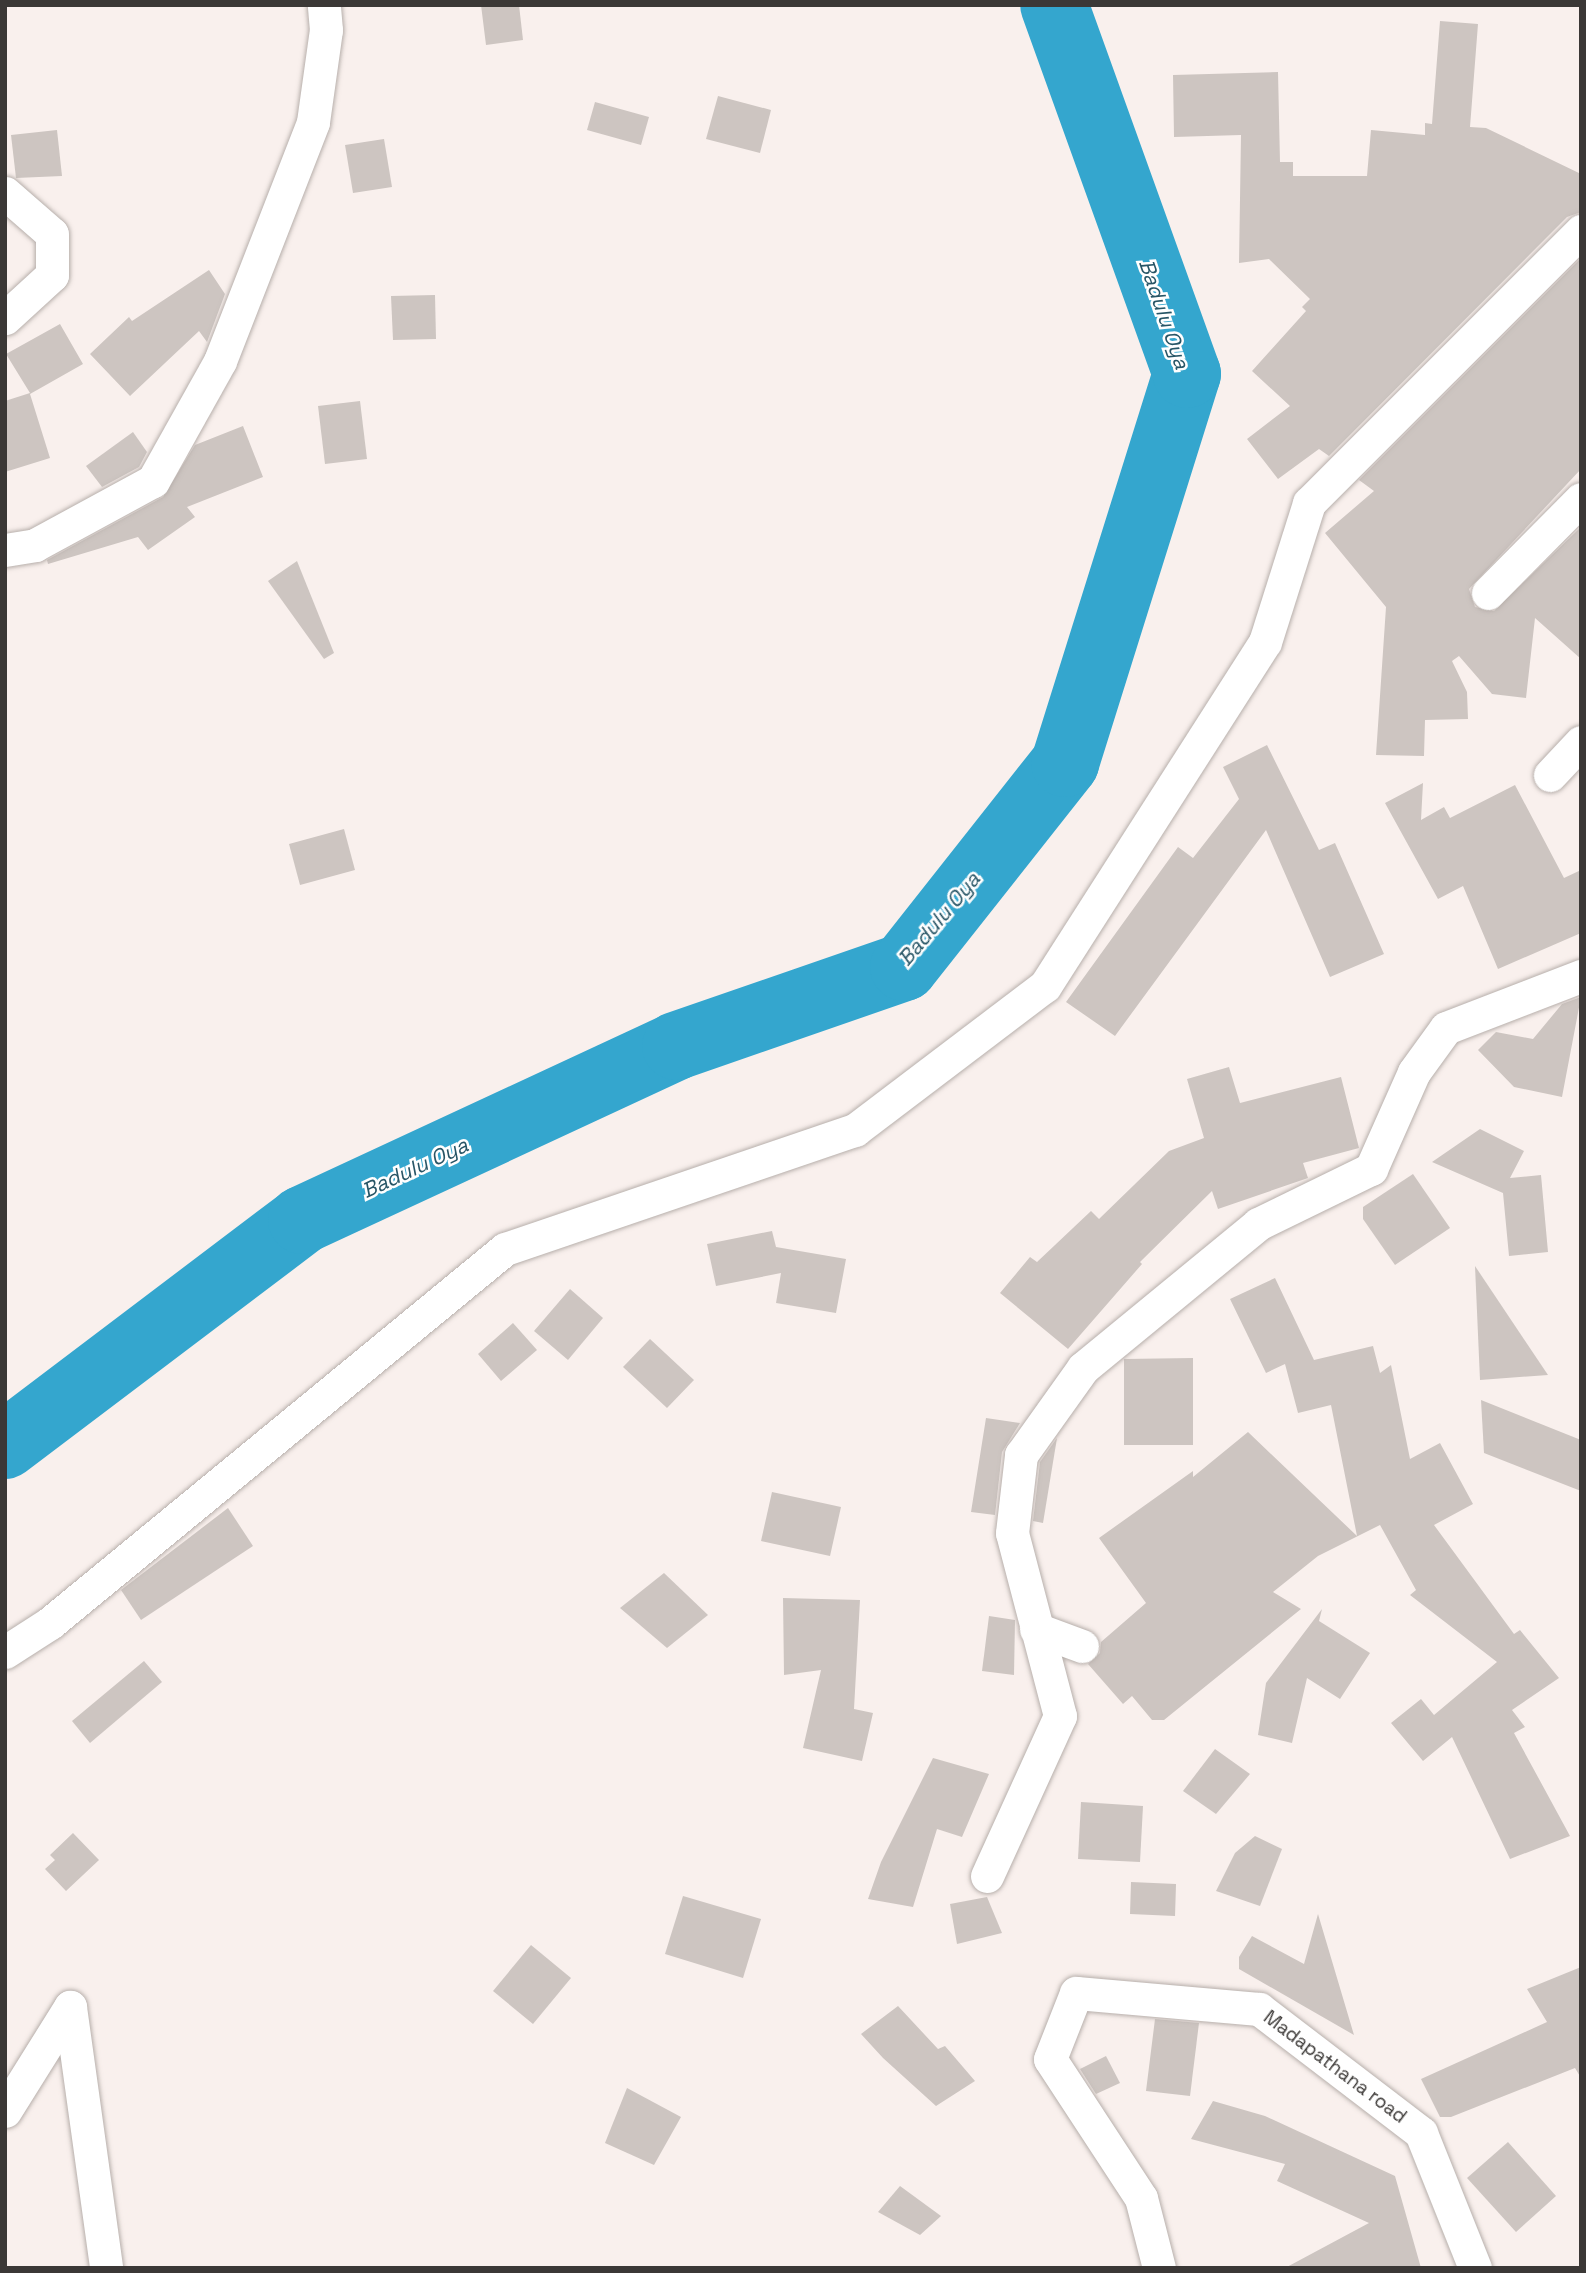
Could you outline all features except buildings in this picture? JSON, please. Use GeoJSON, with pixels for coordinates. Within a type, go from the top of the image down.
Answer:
{"type":"FeatureCollection","features":[{"type":"Feature","properties":{"kind":"street"},"geometry":{"type":"LineString","coordinates":[[5,550],[35,545],[153,481],[220,361],[313,122],[326,30],[324,5]]}},
{"type":"Feature","properties":{"kind":"street"},"geometry":{"type":"LineString","coordinates":[[5,193],[52,234],[52,275],[5,318]]}},
{"type":"Feature","properties":{"kind":"street"},"geometry":{"type":"LineString","coordinates":[[5,1652],[50,1623],[505,1249],[855,1130],[1045,986],[1265,642],[1309,502],[1581,231]]}},
{"type":"Feature","properties":{"kind":"street"},"geometry":{"type":"LineString","coordinates":[[1488,593],[1581,499]]}},
{"type":"Feature","properties":{"kind":"street"},"geometry":{"type":"LineString","coordinates":[[1550,775],[1581,743]]}},
{"type":"Feature","properties":{"kind":"street"},"geometry":{"type":"LineString","coordinates":[[987,1876],[1060,1716],[1012,1533],[1021,1455],[1083,1368],[1258,1224],[1371,1169],[1414,1072],[1446,1028],[1581,976]]}},
{"type":"Feature","properties":{"kind":"street"},"geometry":{"type":"LineString","coordinates":[[1036,1629],[1082,1646]]}},
{"type":"Feature","properties":{"kind":"street","name":"Madapathana road"},"geometry":{"type":"LineString","coordinates":[[1159,2268],[1142,2198],[1050,2059],[1076,1993],[1259,2010],[1422,2133],[1475,2268]]}},
{"type":"Feature","properties":{"kind":"street"},"geometry":{"type":"LineString","coordinates":[[5,2111],[70,2007],[106,2268]]}},
{"type":"Feature","properties":{"kind":"waterway","name":"Badulu Oya"},"geometry":{"type":"LineString","coordinates":[[5,1445],[302,1220],[676,1046],[904,967],[1065,763],[1187,374],[1054,5]]}}]}
